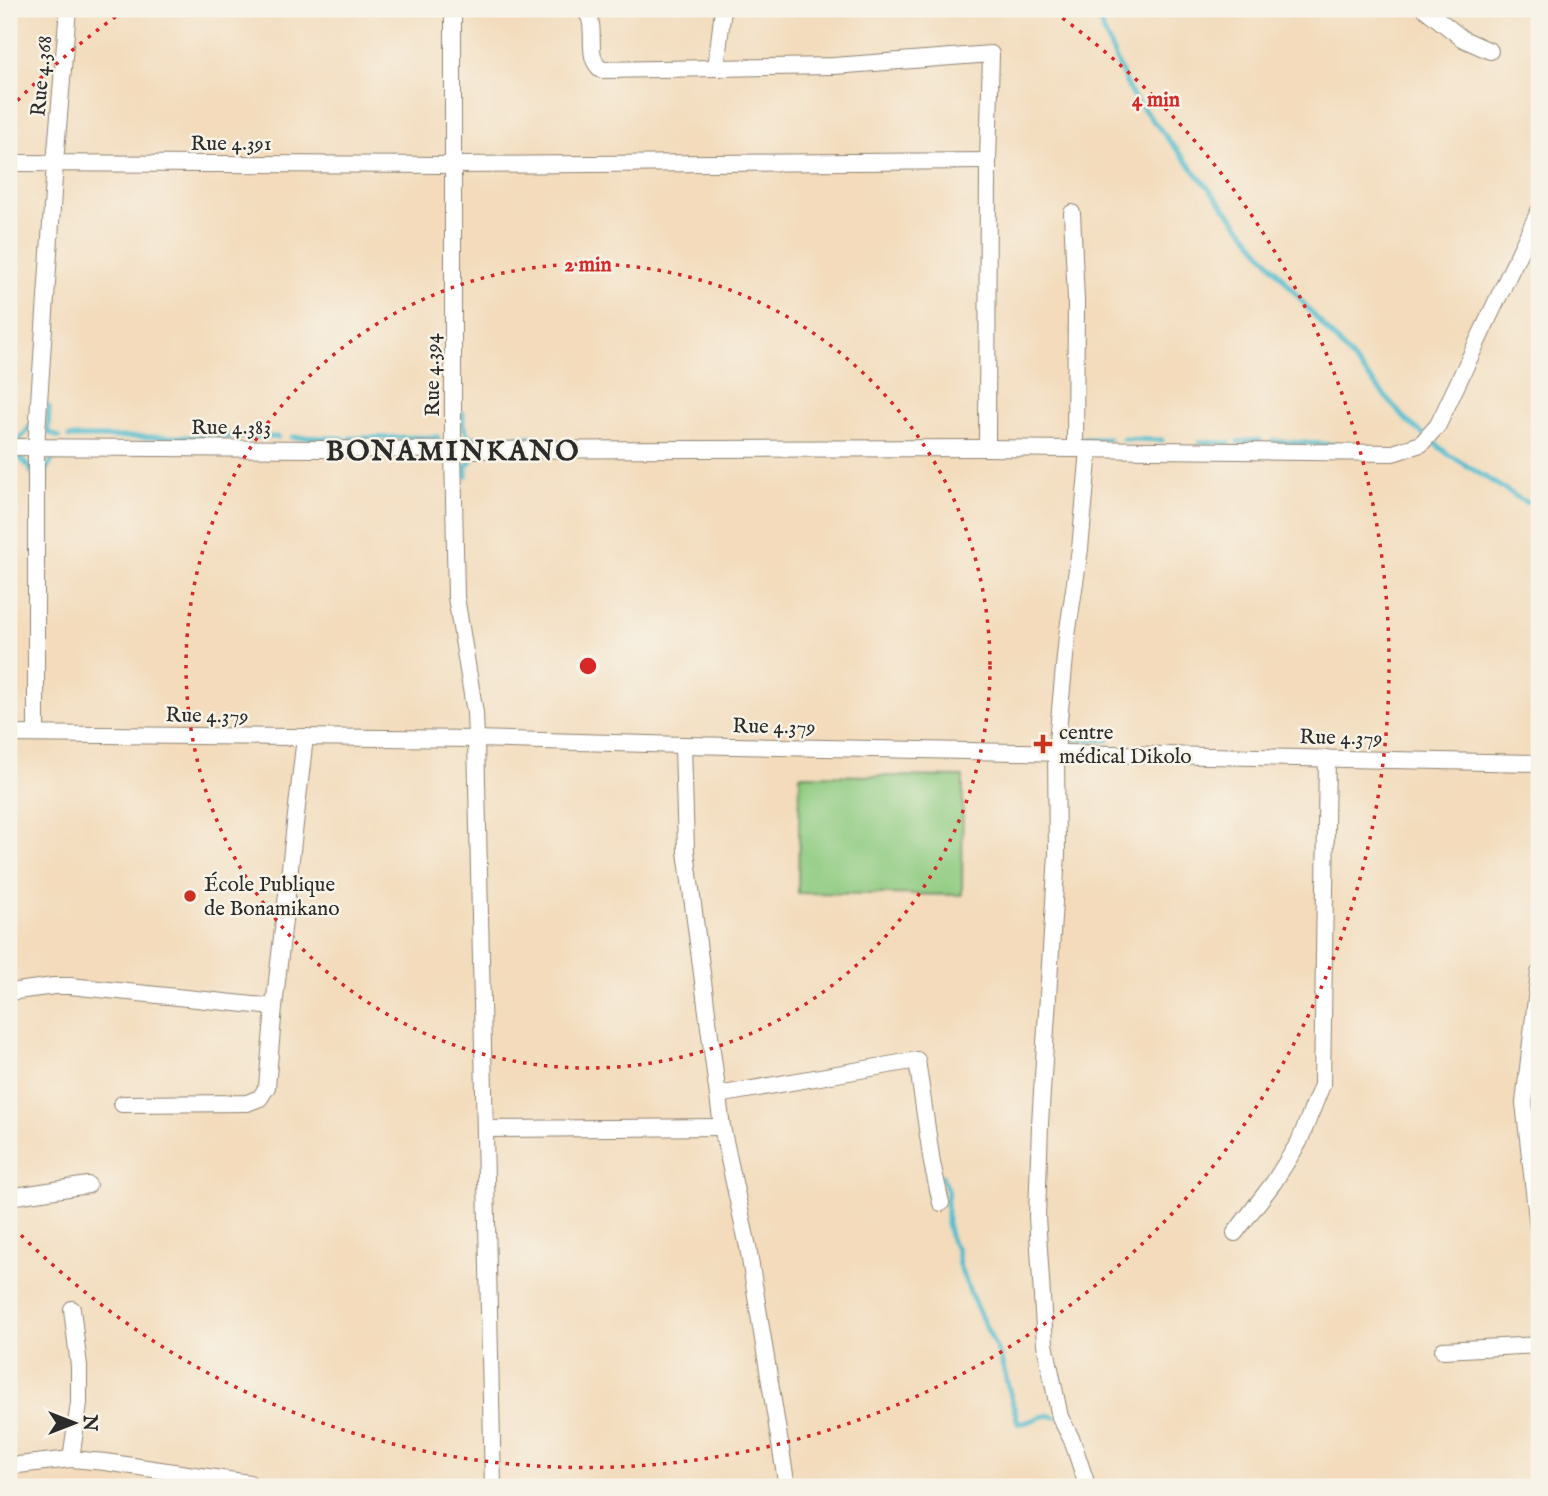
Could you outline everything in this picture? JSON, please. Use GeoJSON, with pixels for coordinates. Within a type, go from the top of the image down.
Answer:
{"type":"FeatureCollection","features":[{"type":"Feature","properties":{"kind":"street","name":"Rue 4.368"},"geometry":{"type":"LineString","coordinates":[[36,734],[36,447],[68,9]]}},
{"type":"Feature","properties":{"kind":"street","name":"Rue 4.394"},"geometry":{"type":"LineString","coordinates":[[453,9],[453,450],[456,597],[475,713],[494,1487]]}},
{"type":"Feature","properties":{"kind":"street"},"geometry":{"type":"LineString","coordinates":[[584,9],[590,19],[593,58],[596,66],[602,70],[834,66],[991,54],[987,448]]}},
{"type":"Feature","properties":{"kind":"street"},"geometry":{"type":"LineString","coordinates":[[716,68],[723,9]]}},
{"type":"Feature","properties":{"kind":"street"},"geometry":{"type":"LineString","coordinates":[[1425,9],[1464,39],[1490,51]]}},
{"type":"Feature","properties":{"kind":"street","name":"Rue 4.391"},"geometry":{"type":"LineString","coordinates":[[9,163],[453,165],[988,161]]}},
{"type":"Feature","properties":{"kind":"street","name":"Rue 4.383"},"geometry":{"type":"LineString","coordinates":[[9,447],[453,450],[987,448],[1393,453],[1421,444],[1438,425],[1539,211]]}},
{"type":"Feature","properties":{"kind":"street"},"geometry":{"type":"LineString","coordinates":[[1072,213],[1082,449],[1080,549],[1067,636],[1056,752],[1056,854],[1037,1217],[1045,1344],[1060,1417],[1072,1440],[1085,1479]]}},
{"type":"Feature","properties":{"kind":"street","name":"Rue 4.379"},"geometry":{"type":"LineString","coordinates":[[9,734],[476,739],[1539,763]]}},
{"type":"Feature","properties":{"kind":"street"},"geometry":{"type":"LineString","coordinates":[[122,1104],[247,1103],[260,1098],[267,1087],[305,737]]}},
{"type":"Feature","properties":{"kind":"street"},"geometry":{"type":"LineString","coordinates":[[684,745],[686,851],[722,1128],[748,1247],[787,1487]]}},
{"type":"Feature","properties":{"kind":"street"},"geometry":{"type":"LineString","coordinates":[[1235,1233],[1274,1182],[1299,1142],[1322,1085],[1327,758]]}},
{"type":"Feature","properties":{"kind":"street"},"geometry":{"type":"LineString","coordinates":[[1539,973],[1524,1103],[1535,1163],[1539,1236]]}},
{"type":"Feature","properties":{"kind":"street"},"geometry":{"type":"LineString","coordinates":[[9,992],[70,986],[274,1007]]}},
{"type":"Feature","properties":{"kind":"street"},"geometry":{"type":"LineString","coordinates":[[718,1095],[918,1060],[932,1163],[941,1203]]}},
{"type":"Feature","properties":{"kind":"street"},"geometry":{"type":"LineString","coordinates":[[486,1129],[722,1128]]}},
{"type":"Feature","properties":{"kind":"street"},"geometry":{"type":"LineString","coordinates":[[9,1197],[88,1185]]}},
{"type":"Feature","properties":{"kind":"street"},"geometry":{"type":"LineString","coordinates":[[71,1459],[79,1403],[79,1366],[72,1309]]}},
{"type":"Feature","properties":{"kind":"street"},"geometry":{"type":"LineString","coordinates":[[1443,1350],[1539,1345]]}},
{"type":"Feature","properties":{"kind":"street"},"geometry":{"type":"LineString","coordinates":[[9,1466],[71,1459],[248,1483]]}},
{"type":"Feature","properties":{"kind":"green space"},"geometry":{"type":"Polygon","coordinates":[[[800,775],[963,777],[962,895],[798,893],[800,775]]]}},
{"type":"Feature","properties":{"kind":"waterway"},"geometry":{"type":"LineString","coordinates":[[1094,9],[1131,94],[1305,305],[1407,421],[1448,454],[1525,502],[1539,504]]}},
{"type":"Feature","properties":{"kind":"waterway"},"geometry":{"type":"LineString","coordinates":[[49,407],[48,432],[59,437]]}},
{"type":"Feature","properties":{"kind":"waterway"},"geometry":{"type":"LineString","coordinates":[[463,413],[463,425],[469,437],[491,438]]}},
{"type":"Feature","properties":{"kind":"waterway"},"geometry":{"type":"LineString","coordinates":[[9,438],[21,438],[32,424]]}},
{"type":"Feature","properties":{"kind":"waterway"},"geometry":{"type":"LineString","coordinates":[[69,437],[278,437]]}},
{"type":"Feature","properties":{"kind":"waterway"},"geometry":{"type":"LineString","coordinates":[[292,437],[343,438]]}},
{"type":"Feature","properties":{"kind":"waterway"},"geometry":{"type":"LineString","coordinates":[[350,438],[438,437]]}},
{"type":"Feature","properties":{"kind":"waterway"},"geometry":{"type":"LineString","coordinates":[[502,437],[540,437]]}},
{"type":"Feature","properties":{"kind":"waterway"},"geometry":{"type":"LineString","coordinates":[[1083,439],[1109,439]]}},
{"type":"Feature","properties":{"kind":"waterway"},"geometry":{"type":"LineString","coordinates":[[1123,439],[1162,440]]}},
{"type":"Feature","properties":{"kind":"waterway"},"geometry":{"type":"LineString","coordinates":[[1238,442],[1260,440]]}},
{"type":"Feature","properties":{"kind":"waterway"},"geometry":{"type":"LineString","coordinates":[[1273,441],[1336,445]]}},
{"type":"Feature","properties":{"kind":"waterway"},"geometry":{"type":"LineString","coordinates":[[1200,442],[1229,443]]}},
{"type":"Feature","properties":{"kind":"waterway"},"geometry":{"type":"LineString","coordinates":[[47,468],[56,455],[61,455]]}},
{"type":"Feature","properties":{"kind":"waterway"},"geometry":{"type":"LineString","coordinates":[[18,456],[31,472]]}},
{"type":"Feature","properties":{"kind":"waterway"},"geometry":{"type":"LineString","coordinates":[[466,476],[466,466],[472,460]]}},
{"type":"Feature","properties":{"kind":"waterway"},"geometry":{"type":"LineString","coordinates":[[45,481],[46,468]]}},
{"type":"Feature","properties":{"kind":"waterway"},"geometry":{"type":"LineString","coordinates":[[1064,738],[1108,740]]}},
{"type":"Feature","properties":{"kind":"waterway"},"geometry":{"type":"LineString","coordinates":[[942,1176],[948,1191],[947,1199]]}},
{"type":"Feature","properties":{"kind":"waterway"},"geometry":{"type":"LineString","coordinates":[[947,1203],[947,1223],[951,1240],[957,1249],[959,1265],[1000,1356],[1018,1423],[1046,1416],[1055,1417]]}},
{"type":"Feature","properties":{"kind":"place","name":"centre médical Dikolo"},"geometry":{"type":"Point","coordinates":[1043,744]}},
{"type":"Feature","properties":{"kind":"place","name":"École Publique de Bonamikano"},"geometry":{"type":"Point","coordinates":[190,896]}},
{"type":"Feature","properties":{"kind":"district","name":"BONAMINKANO"},"geometry":{"type":"Point","coordinates":[453,450]}}]}
